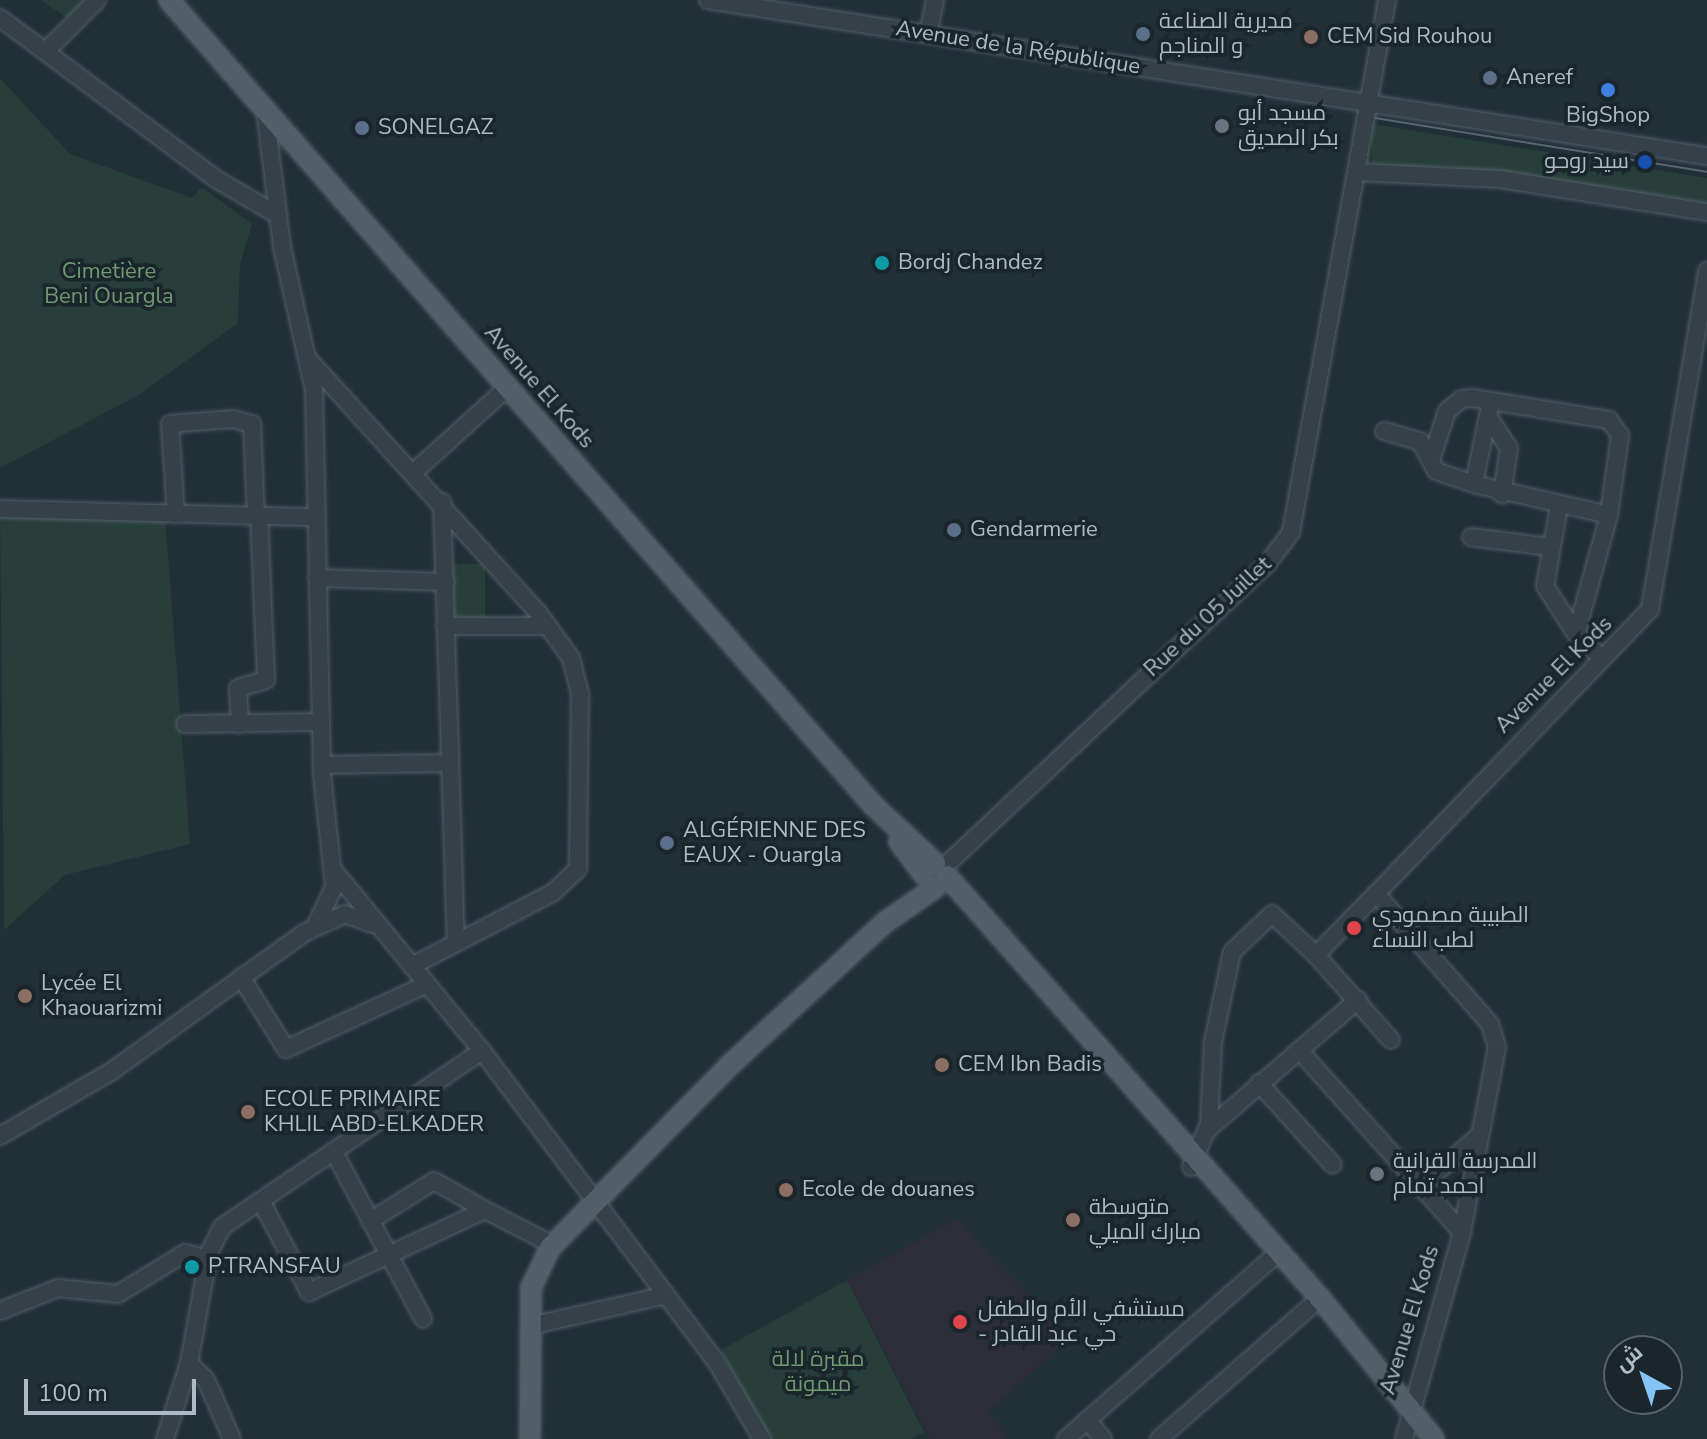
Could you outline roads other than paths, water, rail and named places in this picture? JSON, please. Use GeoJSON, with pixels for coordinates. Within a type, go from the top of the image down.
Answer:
{"type":"FeatureCollection","features":[{"type":"Feature","properties":{"kind":"main road","name":"Avenue El Kods"},"geometry":{"type":"LineString","coordinates":[[169,0],[935,876],[1275,1255],[1407,1424]]}},
{"type":"Feature","properties":{"kind":"main road"},"geometry":{"type":"LineString","coordinates":[[530,1439],[531,1288],[553,1245],[593,1198],[935,876]]}},
{"type":"Feature","properties":{"kind":"main road","name":"Avenue El Kods"},"geometry":{"type":"LineString","coordinates":[[1275,1255],[1407,1424]]}},
{"type":"Feature","properties":{"kind":"main road"},"geometry":{"type":"LineString","coordinates":[[1407,1424],[1424,1439]]}},
{"type":"Feature","properties":{"kind":"main road"},"geometry":{"type":"LineString","coordinates":[[1407,1424],[1434,1439]]}},
{"type":"Feature","properties":{"kind":"street"},"geometry":{"type":"LineString","coordinates":[[47,50],[97,0]]}},
{"type":"Feature","properties":{"kind":"street","name":"Avenue de la République"},"geometry":{"type":"LineString","coordinates":[[708,0],[1707,156]]}},
{"type":"Feature","properties":{"kind":"street"},"geometry":{"type":"LineString","coordinates":[[928,34],[935,0]]}},
{"type":"Feature","properties":{"kind":"street","name":"Rue du 05 Juillet"},"geometry":{"type":"LineString","coordinates":[[935,876],[1268,563],[1291,532],[1387,0]]}},
{"type":"Feature","properties":{"kind":"street"},"geometry":{"type":"LineString","coordinates":[[0,18],[47,50],[216,179],[276,214]]}},
{"type":"Feature","properties":{"kind":"street"},"geometry":{"type":"LineString","coordinates":[[265,110],[276,214],[309,360],[322,765],[333,895],[315,927]]}},
{"type":"Feature","properties":{"kind":"street"},"geometry":{"type":"LineString","coordinates":[[1356,172],[1500,179],[1707,212]]}},
{"type":"Feature","properties":{"kind":"street","name":"Avenue El Kods"},"geometry":{"type":"LineString","coordinates":[[1407,1424],[1462,1232],[1495,1032],[1376,894],[1650,609],[1657,588],[1707,271]]}},
{"type":"Feature","properties":{"kind":"street"},"geometry":{"type":"LineString","coordinates":[[309,360],[442,502],[547,626],[571,658],[580,693],[581,862],[552,893],[412,966]]}},
{"type":"Feature","properties":{"kind":"street"},"geometry":{"type":"LineString","coordinates":[[414,472],[508,387]]}},
{"type":"Feature","properties":{"kind":"street"},"geometry":{"type":"LineString","coordinates":[[1431,460],[1455,402],[1617,423],[1609,515],[1576,634]]}},
{"type":"Feature","properties":{"kind":"street"},"geometry":{"type":"LineString","coordinates":[[1474,484],[1489,408]]}},
{"type":"Feature","properties":{"kind":"street"},"geometry":{"type":"LineString","coordinates":[[1489,408],[1509,448],[1502,494]]}},
{"type":"Feature","properties":{"kind":"street"},"geometry":{"type":"LineString","coordinates":[[176,514],[170,424],[233,419],[252,424],[266,680],[238,688],[240,724]]}},
{"type":"Feature","properties":{"kind":"street"},"geometry":{"type":"LineString","coordinates":[[1384,431],[1420,441],[1436,471],[1502,494],[1609,515]]}},
{"type":"Feature","properties":{"kind":"street"},"geometry":{"type":"LineString","coordinates":[[442,502],[456,943]]}},
{"type":"Feature","properties":{"kind":"street"},"geometry":{"type":"LineString","coordinates":[[1559,506],[1545,586],[1576,634],[1602,658]]}},
{"type":"Feature","properties":{"kind":"street"},"geometry":{"type":"LineString","coordinates":[[0,509],[315,517]]}},
{"type":"Feature","properties":{"kind":"street"},"geometry":{"type":"LineString","coordinates":[[1471,537],[1550,547]]}},
{"type":"Feature","properties":{"kind":"street"},"geometry":{"type":"LineString","coordinates":[[317,578],[446,582]]}},
{"type":"Feature","properties":{"kind":"street"},"geometry":{"type":"LineString","coordinates":[[445,626],[547,626]]}},
{"type":"Feature","properties":{"kind":"street"},"geometry":{"type":"LineString","coordinates":[[185,724],[321,722]]}},
{"type":"Feature","properties":{"kind":"street"},"geometry":{"type":"LineString","coordinates":[[322,765],[449,763]]}},
{"type":"Feature","properties":{"kind":"street"},"geometry":{"type":"LineString","coordinates":[[328,856],[372,924],[412,966],[482,1051],[666,1295],[762,1439]]}},
{"type":"Feature","properties":{"kind":"street"},"geometry":{"type":"LineString","coordinates":[[1316,955],[1376,894]]}},
{"type":"Feature","properties":{"kind":"street"},"geometry":{"type":"LineString","coordinates":[[0,1136],[112,1071],[315,927],[345,914],[372,924]]}},
{"type":"Feature","properties":{"kind":"street"},"geometry":{"type":"LineString","coordinates":[[1193,1162],[1206,1131],[1213,1042],[1232,952],[1272,914],[1316,955],[1391,1040]]}},
{"type":"Feature","properties":{"kind":"street"},"geometry":{"type":"LineString","coordinates":[[241,977],[286,1049],[427,984]]}},
{"type":"Feature","properties":{"kind":"street"},"geometry":{"type":"LineString","coordinates":[[1206,1131],[1358,1000]]}},
{"type":"Feature","properties":{"kind":"street"},"geometry":{"type":"LineString","coordinates":[[1299,1050],[1462,1232]]}},
{"type":"Feature","properties":{"kind":"street"},"geometry":{"type":"LineString","coordinates":[[165,1439],[189,1363],[208,1259],[222,1227],[482,1051]]}},
{"type":"Feature","properties":{"kind":"street"},"geometry":{"type":"LineString","coordinates":[[1259,1083],[1333,1165]]}},
{"type":"Feature","properties":{"kind":"street"},"geometry":{"type":"LineString","coordinates":[[1419,1187],[1480,1135]]}},
{"type":"Feature","properties":{"kind":"street"},"geometry":{"type":"LineString","coordinates":[[334,1152],[423,1319]]}},
{"type":"Feature","properties":{"kind":"street"},"geometry":{"type":"LineString","coordinates":[[370,1221],[434,1181],[553,1245]]}},
{"type":"Feature","properties":{"kind":"street"},"geometry":{"type":"LineString","coordinates":[[261,1201],[306,1291],[391,1259],[485,1210]]}},
{"type":"Feature","properties":{"kind":"street"},"geometry":{"type":"LineString","coordinates":[[0,1311],[58,1288],[118,1294],[185,1253],[208,1259]]}},
{"type":"Feature","properties":{"kind":"street"},"geometry":{"type":"LineString","coordinates":[[1066,1439],[1275,1255]]}},
{"type":"Feature","properties":{"kind":"street"},"geometry":{"type":"LineString","coordinates":[[530,1326],[666,1295]]}},
{"type":"Feature","properties":{"kind":"street"},"geometry":{"type":"LineString","coordinates":[[1159,1439],[1312,1305]]}},
{"type":"Feature","properties":{"kind":"street"},"geometry":{"type":"LineString","coordinates":[[189,1363],[206,1380],[232,1439]]}},
{"type":"Feature","properties":{"kind":"street"},"geometry":{"type":"LineString","coordinates":[[1087,1420],[1103,1439]]}},
{"type":"Feature","properties":{"kind":"tram line"},"geometry":{"type":"LineString","coordinates":[[1375,118],[1707,172]]}},
{"type":"Feature","properties":{"kind":"place","name":"مديرية الصناعة و المناجم"},"geometry":{"type":"Point","coordinates":[1143,34]}},
{"type":"Feature","properties":{"kind":"place","name":"CEM Sid Rouhou"},"geometry":{"type":"Point","coordinates":[1311,37]}},
{"type":"Feature","properties":{"kind":"place","name":"Aneref"},"geometry":{"type":"Point","coordinates":[1490,78]}},
{"type":"Feature","properties":{"kind":"place","name":"BigShop"},"geometry":{"type":"Point","coordinates":[1608,90]}},
{"type":"Feature","properties":{"kind":"place","name":"مسجد أبو بكر الصديق"},"geometry":{"type":"Point","coordinates":[1222,126]}},
{"type":"Feature","properties":{"kind":"place","name":"SONELGAZ"},"geometry":{"type":"Point","coordinates":[362,128]}},
{"type":"Feature","properties":{"kind":"place","name":"سيد روحو"},"geometry":{"type":"Point","coordinates":[1645,162]}},
{"type":"Feature","properties":{"kind":"place","name":"Bordj Chandez"},"geometry":{"type":"Point","coordinates":[882,263]}},
{"type":"Feature","properties":{"kind":"place","name":"Gendarmerie"},"geometry":{"type":"Point","coordinates":[954,530]}},
{"type":"Feature","properties":{"kind":"place","name":"ALGÉRIENNE DES EAUX - Ouargla"},"geometry":{"type":"Point","coordinates":[667,843]}},
{"type":"Feature","properties":{"kind":"place","name":"الطبيبة مصمودي لطب النساء"},"geometry":{"type":"Point","coordinates":[1354,928]}},
{"type":"Feature","properties":{"kind":"place","name":"Lycée El Khaouarizmi"},"geometry":{"type":"Point","coordinates":[25,996]}},
{"type":"Feature","properties":{"kind":"place","name":"CEM Ibn Badis"},"geometry":{"type":"Point","coordinates":[942,1065]}},
{"type":"Feature","properties":{"kind":"place","name":"ECOLE PRIMAIRE KHLIL ABD-ELKADER"},"geometry":{"type":"Point","coordinates":[248,1112]}},
{"type":"Feature","properties":{"kind":"place","name":"المدرسة القرانية احمد تمام"},"geometry":{"type":"Point","coordinates":[1377,1174]}},
{"type":"Feature","properties":{"kind":"place","name":"Ecole de douanes"},"geometry":{"type":"Point","coordinates":[786,1190]}},
{"type":"Feature","properties":{"kind":"place","name":"متوسطة مبارك الميلي"},"geometry":{"type":"Point","coordinates":[1073,1220]}},
{"type":"Feature","properties":{"kind":"place","name":"P.TRANSFAU"},"geometry":{"type":"Point","coordinates":[192,1267]}},
{"type":"Feature","properties":{"kind":"place","name":"مستشفي الأم والطفل - حي عبد القادر"},"geometry":{"type":"Point","coordinates":[960,1322]}},
{"type":"Feature","properties":{"kind":"park label","name":"Cimetière Beni Ouargla"},"geometry":{"type":"Point","coordinates":[109,284]}},
{"type":"Feature","properties":{"kind":"park label","name":"مقبرة لالة ميمونة"},"geometry":{"type":"Point","coordinates":[818,1372]}}]}
